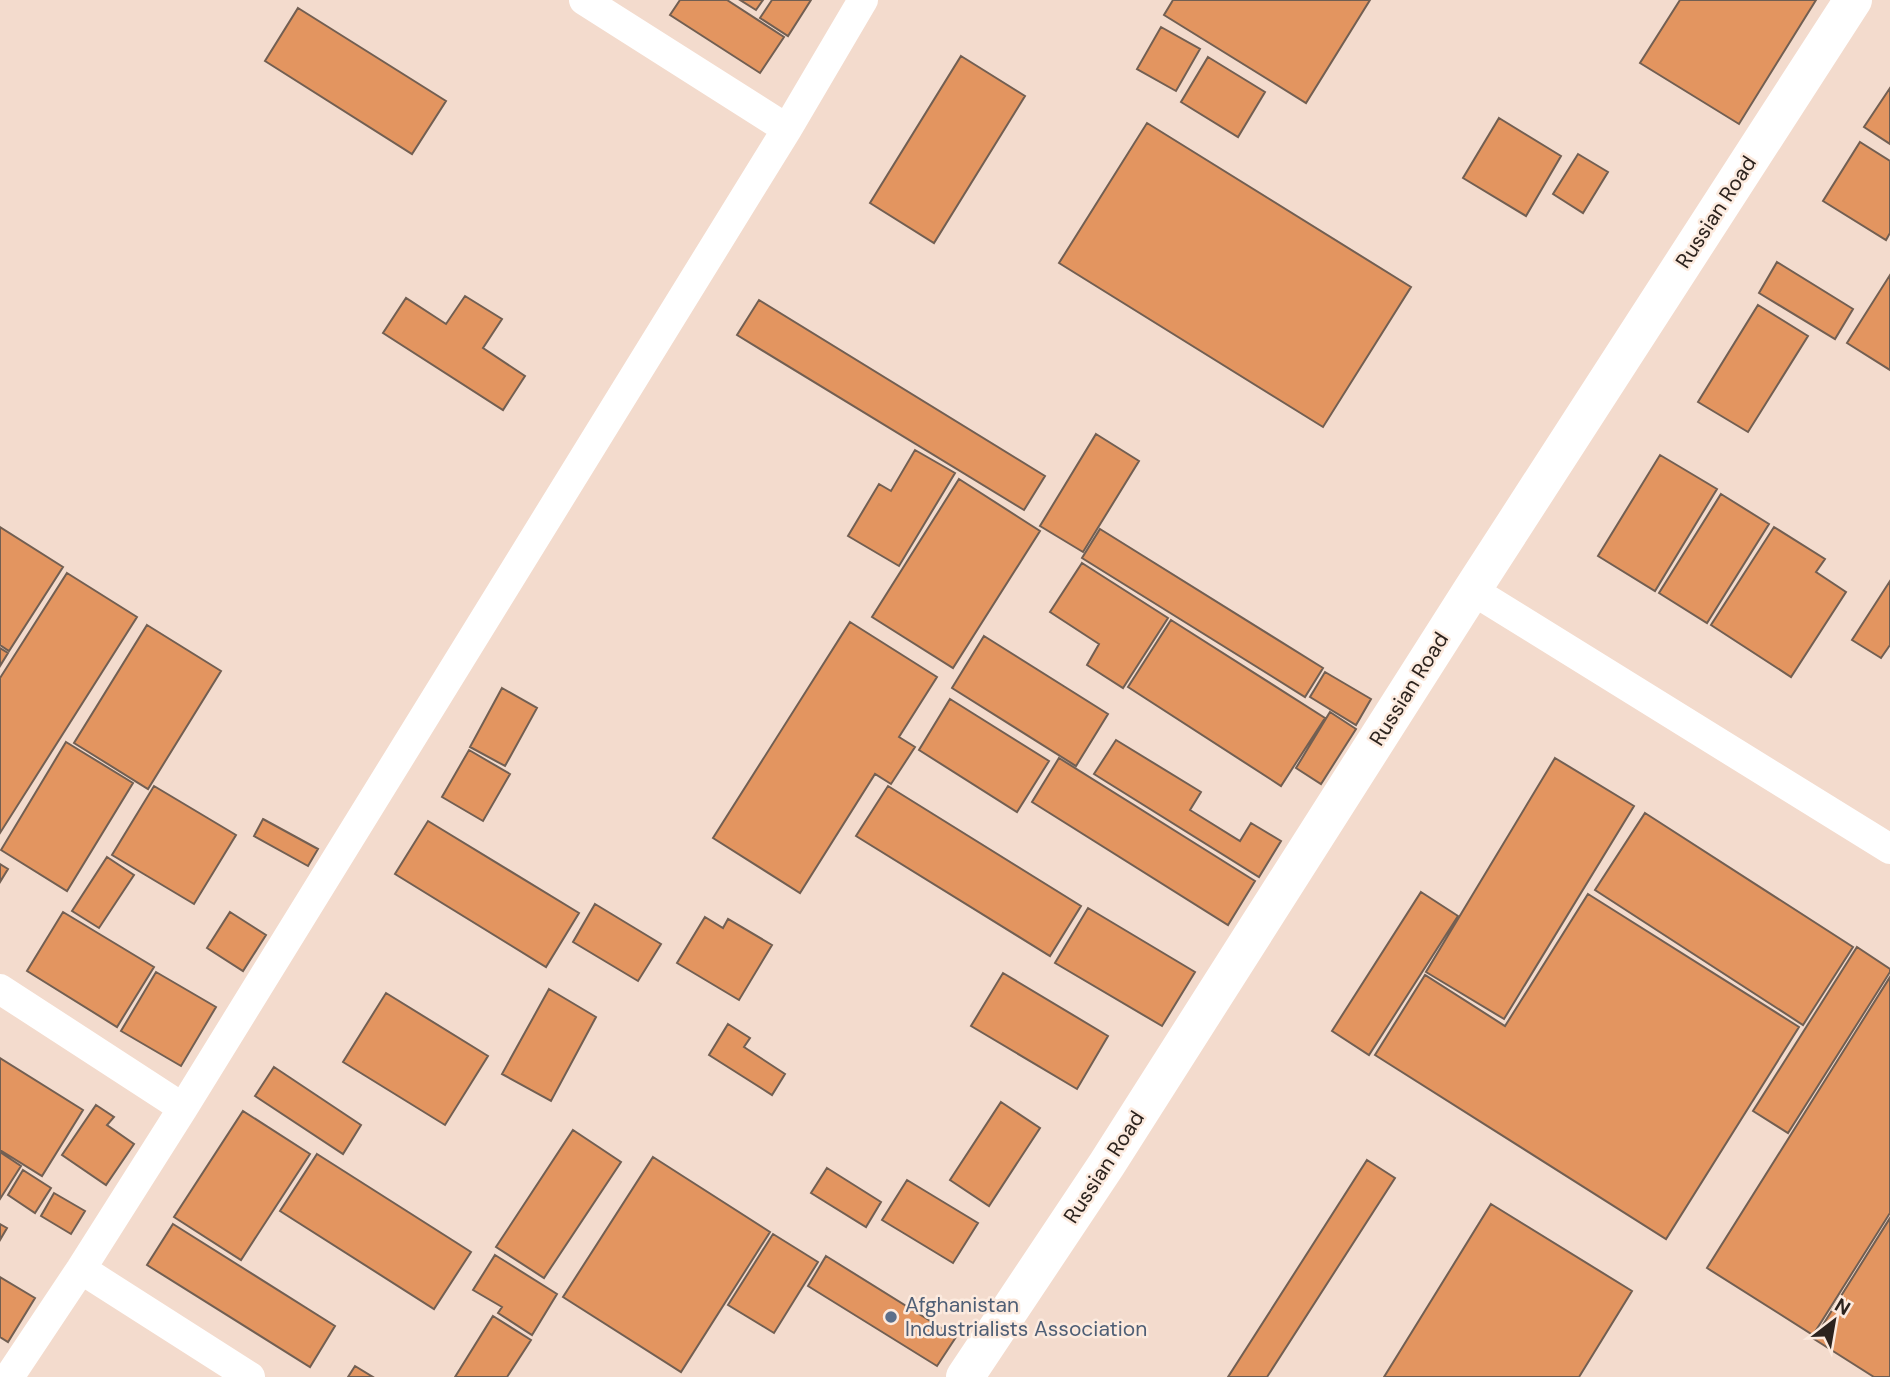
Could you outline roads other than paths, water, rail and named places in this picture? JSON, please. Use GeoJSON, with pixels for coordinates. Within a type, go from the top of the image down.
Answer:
{"type":"FeatureCollection","features":[{"type":"Feature","properties":{"kind":"main road","name":"Russian Road"},"geometry":{"type":"LineString","coordinates":[[965,1377],[1114,1152],[1472,590],[1853,0]]}},
{"type":"Feature","properties":{"kind":"street"},"geometry":{"type":"LineString","coordinates":[[584,0],[787,129]]}},
{"type":"Feature","properties":{"kind":"street"},"geometry":{"type":"LineString","coordinates":[[9,1377],[183,1108],[787,129],[863,0]]}},
{"type":"Feature","properties":{"kind":"street"},"geometry":{"type":"LineString","coordinates":[[1472,590],[1890,849]]}},
{"type":"Feature","properties":{"kind":"street"},"geometry":{"type":"LineString","coordinates":[[0,989],[183,1108]]}},
{"type":"Feature","properties":{"kind":"street"},"geometry":{"type":"LineString","coordinates":[[81,1269],[250,1377]]}},
{"type":"Feature","properties":{"kind":"place","name":"Afghanistan Industrialists Association"},"geometry":{"type":"Point","coordinates":[891,1317]}}]}
